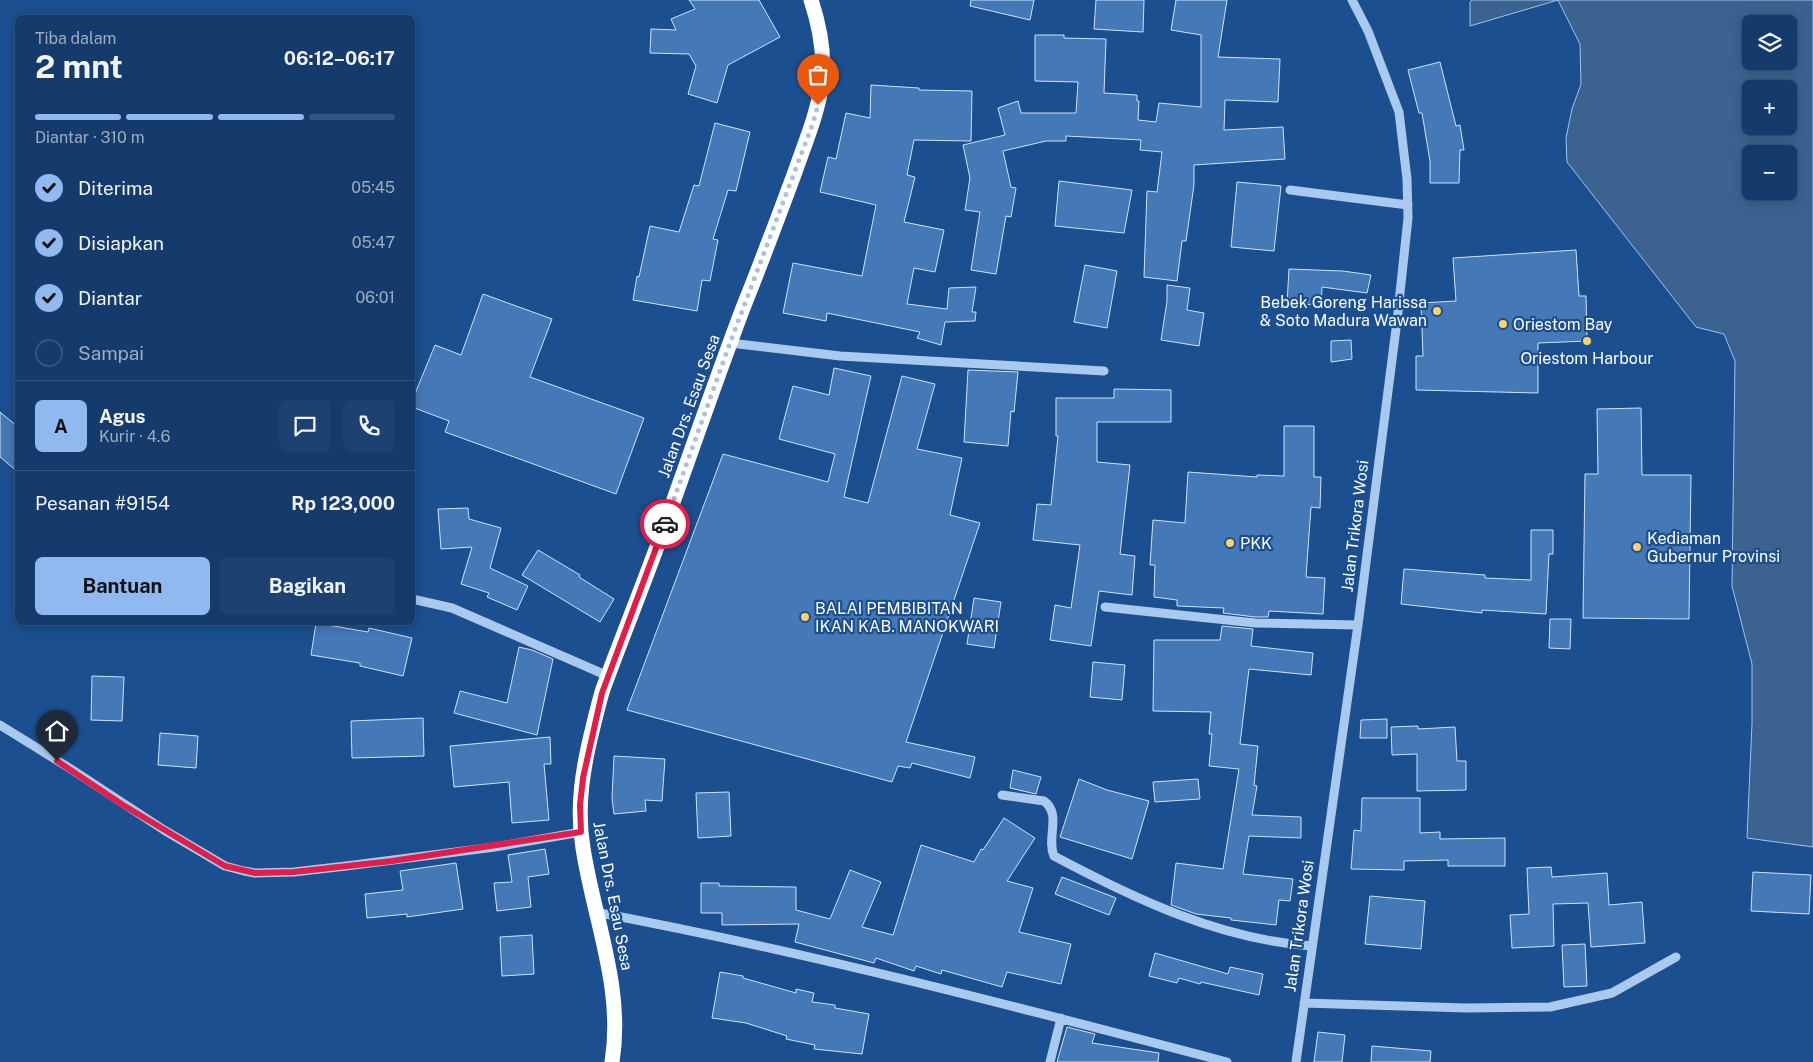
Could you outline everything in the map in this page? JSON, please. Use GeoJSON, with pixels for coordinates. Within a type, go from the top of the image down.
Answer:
{"type":"FeatureCollection","features":[{"type":"Feature","properties":{"kind":"highway","name":"Jalan Drs. Esau Sesa"},"geometry":{"type":"LineString","coordinates":[[612,1062],[615,1030],[614,991],[595,912],[581,832],[580,805],[585,762],[608,676],[662,534],[818,105],[822,83],[823,45],[819,24],[811,0]]}},
{"type":"Feature","properties":{"kind":"street","name":"Jalan Trikora Wosi"},"geometry":{"type":"LineString","coordinates":[[1296,1062],[1358,625],[1407,232],[1407,179],[1399,112],[1368,31],[1352,0]]}},
{"type":"Feature","properties":{"kind":"street"},"geometry":{"type":"LineString","coordinates":[[1290,190],[1408,205]]}},
{"type":"Feature","properties":{"kind":"street"},"geometry":{"type":"LineString","coordinates":[[730,343],[840,356],[1104,371]]}},
{"type":"Feature","properties":{"kind":"street"},"geometry":{"type":"LineString","coordinates":[[415,600],[452,608],[608,676]]}},
{"type":"Feature","properties":{"kind":"street"},"geometry":{"type":"LineString","coordinates":[[1105,607],[1256,624],[1358,625]]}},
{"type":"Feature","properties":{"kind":"street"},"geometry":{"type":"LineString","coordinates":[[0,726],[71,769],[164,830],[225,866],[244,871],[255,873],[294,872],[337,868],[581,832]]}},
{"type":"Feature","properties":{"kind":"street"},"geometry":{"type":"LineString","coordinates":[[1002,795],[1044,801],[1048,804],[1051,807],[1053,817],[1051,849],[1054,856],[1139,899],[1204,924],[1279,944],[1311,946]]}},
{"type":"Feature","properties":{"kind":"street"},"geometry":{"type":"LineString","coordinates":[[595,912],[792,952],[1061,1018],[1227,1062]]}},
{"type":"Feature","properties":{"kind":"street"},"geometry":{"type":"LineString","coordinates":[[1304,1003],[1466,1008],[1550,1007],[1612,993],[1676,957]]}},
{"type":"Feature","properties":{"kind":"street"},"geometry":{"type":"LineString","coordinates":[[1050,1062],[1061,1018]]}},
{"type":"Feature","properties":{"kind":"water"},"geometry":{"type":"Polygon","coordinates":[[[1472,0],[1558,0],[1470,26],[1470,2],[1472,0]]]}},
{"type":"Feature","properties":{"kind":"water"},"geometry":{"type":"Polygon","coordinates":[[[1558,0],[1813,0],[1813,847],[1747,838],[1752,723],[1752,664],[1732,586],[1735,361],[1724,334],[1696,327],[1567,162],[1566,138],[1572,109],[1581,84],[1580,44],[1558,0]]]}},
{"type":"Feature","properties":{"kind":"building"},"geometry":{"type":"Polygon","coordinates":[[[689,0],[759,0],[780,37],[728,65],[717,103],[688,94],[696,66],[689,54],[650,53],[651,29],[676,30],[671,19],[695,9],[689,0]]]}},
{"type":"Feature","properties":{"kind":"building"},"geometry":{"type":"Polygon","coordinates":[[[971,0],[1034,0],[1030,20],[970,6],[971,0]]]}},
{"type":"Feature","properties":{"kind":"building"},"geometry":{"type":"Polygon","coordinates":[[[1096,0],[1144,0],[1143,32],[1094,29],[1096,0]]]}},
{"type":"Feature","properties":{"kind":"building"},"geometry":{"type":"Polygon","coordinates":[[[1176,0],[1227,0],[1218,57],[1280,59],[1278,102],[1225,100],[1224,130],[1283,127],[1285,159],[1194,165],[1194,185],[1186,241],[1182,241],[1177,281],[1144,277],[1147,191],[1157,192],[1162,152],[1140,150],[1141,140],[1066,136],[1066,141],[1046,141],[1003,151],[1011,187],[1016,188],[1011,217],[1006,216],[996,274],[971,270],[980,212],[965,210],[970,178],[963,145],[1005,135],[998,108],[1018,101],[1021,113],[1076,113],[1078,82],[1035,81],[1035,35],[1064,35],[1064,38],[1106,39],[1104,93],[1137,95],[1137,101],[1139,101],[1138,120],[1156,122],[1159,103],[1201,107],[1201,35],[1171,30],[1176,0]]]}},
{"type":"Feature","properties":{"kind":"building"},"geometry":{"type":"Polygon","coordinates":[[[1440,62],[1456,126],[1460,125],[1464,150],[1460,150],[1459,183],[1430,183],[1430,161],[1422,113],[1419,113],[1408,70],[1440,62]]]}},
{"type":"Feature","properties":{"kind":"building"},"geometry":{"type":"Polygon","coordinates":[[[871,85],[919,88],[919,90],[972,91],[971,141],[914,140],[907,175],[915,177],[904,222],[944,230],[935,272],[914,268],[907,304],[947,309],[949,288],[976,287],[972,312],[976,312],[975,321],[945,322],[941,345],[917,338],[920,332],[827,313],[826,321],[783,313],[793,263],[862,276],[876,205],[820,192],[828,157],[836,159],[846,113],[870,118],[871,85]]]}},
{"type":"Feature","properties":{"kind":"building"},"geometry":{"type":"Polygon","coordinates":[[[715,123],[750,132],[736,191],[728,190],[713,239],[718,240],[710,281],[702,280],[697,311],[633,300],[650,226],[679,232],[694,185],[699,186],[715,123]]]}},
{"type":"Feature","properties":{"kind":"building"},"geometry":{"type":"Polygon","coordinates":[[[1059,181],[1132,190],[1124,233],[1055,226],[1059,181]]]}},
{"type":"Feature","properties":{"kind":"building"},"geometry":{"type":"Polygon","coordinates":[[[1237,182],[1281,186],[1274,251],[1231,247],[1237,182]]]}},
{"type":"Feature","properties":{"kind":"building"},"geometry":{"type":"Polygon","coordinates":[[[1576,250],[1579,296],[1586,296],[1587,341],[1538,343],[1538,393],[1416,390],[1416,356],[1423,356],[1421,303],[1456,301],[1453,258],[1576,250]]]}},
{"type":"Feature","properties":{"kind":"building"},"geometry":{"type":"Polygon","coordinates":[[[1085,265],[1117,271],[1107,328],[1074,322],[1085,265]]]}},
{"type":"Feature","properties":{"kind":"building"},"geometry":{"type":"Polygon","coordinates":[[[1289,269],[1343,271],[1371,275],[1367,293],[1322,287],[1321,305],[1287,304],[1289,269]]]}},
{"type":"Feature","properties":{"kind":"building"},"geometry":{"type":"Polygon","coordinates":[[[1167,285],[1190,288],[1187,310],[1204,313],[1199,346],[1161,340],[1167,301],[1167,285]]]}},
{"type":"Feature","properties":{"kind":"building"},"geometry":{"type":"Polygon","coordinates":[[[483,294],[552,319],[530,377],[644,418],[616,494],[445,432],[449,421],[415,408],[415,394],[435,345],[461,355],[483,294]]]}},
{"type":"Feature","properties":{"kind":"building"},"geometry":{"type":"Polygon","coordinates":[[[1351,340],[1352,359],[1331,362],[1331,341],[1351,340]]]}},
{"type":"Feature","properties":{"kind":"building","name":"BALAI PEMBIBITAN IKAN KAB. MANOKWARI"},"geometry":{"type":"Polygon","coordinates":[[[834,368],[871,376],[844,497],[868,503],[902,376],[935,384],[917,449],[962,458],[950,515],[980,523],[906,742],[975,757],[970,778],[912,763],[910,768],[898,766],[892,782],[627,710],[723,454],[828,482],[835,454],[779,439],[793,386],[829,395],[834,368]]]}},
{"type":"Feature","properties":{"kind":"building"},"geometry":{"type":"Polygon","coordinates":[[[968,370],[1018,372],[1014,412],[1011,411],[1008,446],[964,442],[968,370]]]}},
{"type":"Feature","properties":{"kind":"building"},"geometry":{"type":"Polygon","coordinates":[[[1114,389],[1171,390],[1171,422],[1097,422],[1097,462],[1130,465],[1120,554],[1135,556],[1132,595],[1099,591],[1091,646],[1050,640],[1055,605],[1071,608],[1080,545],[1033,540],[1037,504],[1051,505],[1058,436],[1056,436],[1056,398],[1114,398],[1114,389]]]}},
{"type":"Feature","properties":{"kind":"building","name":"Kediaman Gubernur Provinsi"},"geometry":{"type":"Polygon","coordinates":[[[1641,408],[1642,475],[1691,475],[1689,619],[1583,618],[1585,474],[1598,474],[1597,409],[1641,408]]]}},
{"type":"Feature","properties":{"kind":"building"},"geometry":{"type":"Polygon","coordinates":[[[0,412],[15,424],[15,470],[0,457],[0,412]]]}},
{"type":"Feature","properties":{"kind":"building"},"geometry":{"type":"Polygon","coordinates":[[[1284,426],[1314,426],[1314,477],[1321,477],[1320,508],[1311,507],[1306,577],[1325,578],[1323,614],[1269,611],[1268,617],[1255,617],[1223,613],[1224,608],[1177,606],[1177,600],[1154,597],[1155,565],[1150,565],[1153,520],[1185,523],[1188,472],[1257,477],[1257,475],[1284,476],[1284,426]]]}},
{"type":"Feature","properties":{"kind":"building"},"geometry":{"type":"Polygon","coordinates":[[[468,508],[469,519],[501,528],[490,568],[528,586],[517,610],[487,597],[489,593],[461,584],[472,547],[441,549],[438,509],[468,508]]]}},
{"type":"Feature","properties":{"kind":"building"},"geometry":{"type":"Polygon","coordinates":[[[1531,530],[1553,530],[1553,554],[1549,554],[1546,614],[1482,610],[1482,613],[1401,604],[1404,569],[1485,575],[1485,578],[1531,580],[1531,530]]]}},
{"type":"Feature","properties":{"kind":"building"},"geometry":{"type":"Polygon","coordinates":[[[538,550],[580,575],[579,577],[614,599],[600,622],[522,575],[538,550]]]}},
{"type":"Feature","properties":{"kind":"building"},"geometry":{"type":"Polygon","coordinates":[[[974,598],[1001,602],[994,648],[967,644],[974,598]]]}},
{"type":"Feature","properties":{"kind":"building"},"geometry":{"type":"Polygon","coordinates":[[[1550,619],[1571,619],[1570,649],[1549,648],[1550,619]]]}},
{"type":"Feature","properties":{"kind":"building"},"geometry":{"type":"Polygon","coordinates":[[[316,625],[328,625],[368,632],[369,628],[412,638],[403,676],[360,666],[360,663],[311,655],[316,625]]]}},
{"type":"Feature","properties":{"kind":"building"},"geometry":{"type":"Polygon","coordinates":[[[1222,626],[1253,629],[1251,646],[1313,653],[1311,675],[1249,669],[1240,744],[1258,746],[1254,785],[1257,786],[1252,815],[1301,817],[1301,838],[1249,836],[1243,874],[1293,879],[1290,901],[1279,900],[1276,925],[1196,914],[1171,905],[1176,863],[1223,869],[1239,769],[1209,766],[1212,734],[1209,734],[1211,712],[1153,711],[1154,640],[1220,640],[1222,626]]]}},
{"type":"Feature","properties":{"kind":"building"},"geometry":{"type":"Polygon","coordinates":[[[519,647],[553,659],[537,735],[454,713],[460,691],[507,703],[519,647]]]}},
{"type":"Feature","properties":{"kind":"building"},"geometry":{"type":"Polygon","coordinates":[[[1093,662],[1125,665],[1122,700],[1090,697],[1093,662]]]}},
{"type":"Feature","properties":{"kind":"building"},"geometry":{"type":"Polygon","coordinates":[[[92,676],[124,677],[122,721],[91,720],[92,676]]]}},
{"type":"Feature","properties":{"kind":"building"},"geometry":{"type":"Polygon","coordinates":[[[423,718],[424,756],[352,758],[351,721],[423,718]]]}},
{"type":"Feature","properties":{"kind":"building"},"geometry":{"type":"Polygon","coordinates":[[[1387,719],[1387,738],[1360,738],[1361,720],[1387,719]]]}},
{"type":"Feature","properties":{"kind":"building"},"geometry":{"type":"Polygon","coordinates":[[[1418,726],[1418,729],[1455,727],[1457,761],[1466,761],[1466,790],[1417,791],[1417,754],[1392,755],[1391,727],[1418,726]]]}},
{"type":"Feature","properties":{"kind":"building"},"geometry":{"type":"Polygon","coordinates":[[[160,733],[198,736],[196,768],[158,765],[160,733]]]}},
{"type":"Feature","properties":{"kind":"building"},"geometry":{"type":"Polygon","coordinates":[[[550,737],[551,764],[544,764],[549,820],[512,823],[509,782],[454,787],[450,746],[550,737]]]}},
{"type":"Feature","properties":{"kind":"building"},"geometry":{"type":"Polygon","coordinates":[[[614,756],[665,759],[662,801],[645,800],[646,811],[614,814],[612,798],[614,756]]]}},
{"type":"Feature","properties":{"kind":"building"},"geometry":{"type":"Polygon","coordinates":[[[1013,770],[1041,777],[1036,794],[1010,788],[1013,770]]]}},
{"type":"Feature","properties":{"kind":"building"},"geometry":{"type":"Polygon","coordinates":[[[1079,779],[1107,790],[1149,801],[1132,859],[1060,837],[1079,779]]]}},
{"type":"Feature","properties":{"kind":"building"},"geometry":{"type":"Polygon","coordinates":[[[1198,779],[1200,799],[1155,802],[1153,782],[1198,779]]]}},
{"type":"Feature","properties":{"kind":"building"},"geometry":{"type":"Polygon","coordinates":[[[729,792],[731,836],[698,838],[696,793],[729,792]]]}},
{"type":"Feature","properties":{"kind":"building"},"geometry":{"type":"Polygon","coordinates":[[[1362,798],[1420,798],[1420,833],[1440,832],[1440,839],[1505,838],[1505,866],[1448,866],[1448,860],[1404,861],[1404,870],[1351,869],[1354,830],[1361,831],[1362,798]]]}},
{"type":"Feature","properties":{"kind":"building"},"geometry":{"type":"Polygon","coordinates":[[[1004,818],[1035,838],[1007,881],[1033,888],[1019,932],[1071,944],[1061,984],[1007,972],[1002,987],[942,970],[941,974],[916,966],[914,971],[876,958],[874,963],[795,942],[799,924],[722,925],[722,913],[701,913],[701,883],[719,883],[719,886],[796,887],[796,910],[830,919],[850,870],[881,882],[862,927],[893,935],[921,845],[974,862],[981,849],[983,850],[1004,818]]]}},
{"type":"Feature","properties":{"kind":"building"},"geometry":{"type":"Polygon","coordinates":[[[545,849],[549,874],[528,877],[531,907],[497,911],[494,883],[512,882],[508,855],[545,849]]]}},
{"type":"Feature","properties":{"kind":"building"},"geometry":{"type":"Polygon","coordinates":[[[456,863],[463,909],[407,917],[407,914],[367,918],[365,894],[403,890],[400,871],[456,863]]]}},
{"type":"Feature","properties":{"kind":"building"},"geometry":{"type":"Polygon","coordinates":[[[1551,867],[1552,877],[1607,873],[1609,905],[1642,902],[1645,943],[1591,947],[1588,903],[1553,904],[1554,946],[1512,948],[1510,915],[1529,914],[1527,868],[1551,867]]]}},
{"type":"Feature","properties":{"kind":"building"},"geometry":{"type":"Polygon","coordinates":[[[1753,872],[1811,875],[1809,914],[1751,911],[1753,872]]]}},
{"type":"Feature","properties":{"kind":"building"},"geometry":{"type":"Polygon","coordinates":[[[1062,877],[1116,898],[1109,915],[1055,894],[1062,877]]]}},
{"type":"Feature","properties":{"kind":"building"},"geometry":{"type":"Polygon","coordinates":[[[1370,896],[1425,901],[1421,949],[1365,944],[1370,896]]]}},
{"type":"Feature","properties":{"kind":"building"},"geometry":{"type":"Polygon","coordinates":[[[532,935],[534,974],[502,976],[500,937],[532,935]]]}},
{"type":"Feature","properties":{"kind":"building"},"geometry":{"type":"Polygon","coordinates":[[[1585,944],[1587,986],[1564,987],[1562,945],[1585,944]]]}},
{"type":"Feature","properties":{"kind":"building"},"geometry":{"type":"Polygon","coordinates":[[[1155,953],[1228,974],[1230,967],[1263,974],[1259,995],[1201,982],[1200,984],[1179,978],[1177,983],[1149,976],[1155,953]]]}},
{"type":"Feature","properties":{"kind":"building"},"geometry":{"type":"Polygon","coordinates":[[[720,972],[743,976],[743,978],[796,993],[796,989],[814,993],[812,1002],[835,1005],[835,1008],[869,1014],[862,1054],[814,1049],[815,1045],[786,1039],[787,1036],[746,1023],[712,1018],[720,972]]]}},
{"type":"Feature","properties":{"kind":"building"},"geometry":{"type":"Polygon","coordinates":[[[1067,1027],[1095,1034],[1092,1043],[1159,1053],[1158,1062],[1057,1062],[1067,1027]]]}},
{"type":"Feature","properties":{"kind":"building"},"geometry":{"type":"Polygon","coordinates":[[[1318,1032],[1345,1035],[1342,1062],[1314,1062],[1318,1032]]]}},
{"type":"Feature","properties":{"kind":"building"},"geometry":{"type":"Polygon","coordinates":[[[1372,1046],[1431,1051],[1430,1062],[1371,1062],[1372,1046]]]}},
{"type":"Feature","properties":{"kind":"way so far"},"geometry":{"type":"LineString","coordinates":[[665,524],[818,105]]}},
{"type":"Feature","properties":{"kind":"place","name":"Bebek Goreng Harissa & Soto Madura Wawan"},"geometry":{"type":"Point","coordinates":[1437,311]}},
{"type":"Feature","properties":{"kind":"place","name":"Oriestom Bay"},"geometry":{"type":"Point","coordinates":[1503,324]}},
{"type":"Feature","properties":{"kind":"place","name":"Oriestom Harbour"},"geometry":{"type":"Point","coordinates":[1587,341]}},
{"type":"Feature","properties":{"kind":"place","name":"PKK"},"geometry":{"type":"Point","coordinates":[1230,543]}},
{"type":"Feature","properties":{"kind":"place","name":"Kediaman Gubernur Provinsi"},"geometry":{"type":"Point","coordinates":[1637,547]}},
{"type":"Feature","properties":{"kind":"place","name":"BALAI PEMBIBITAN IKAN KAB. MANOKWARI"},"geometry":{"type":"Point","coordinates":[805,617]}},
{"type":"Feature","properties":{"kind":"route"},"geometry":{"type":"LineString","coordinates":[[57,761],[123,805],[225,866],[255,873],[294,872],[392,861],[581,832],[580,805],[585,762],[602,693],[665,524]]}}]}
